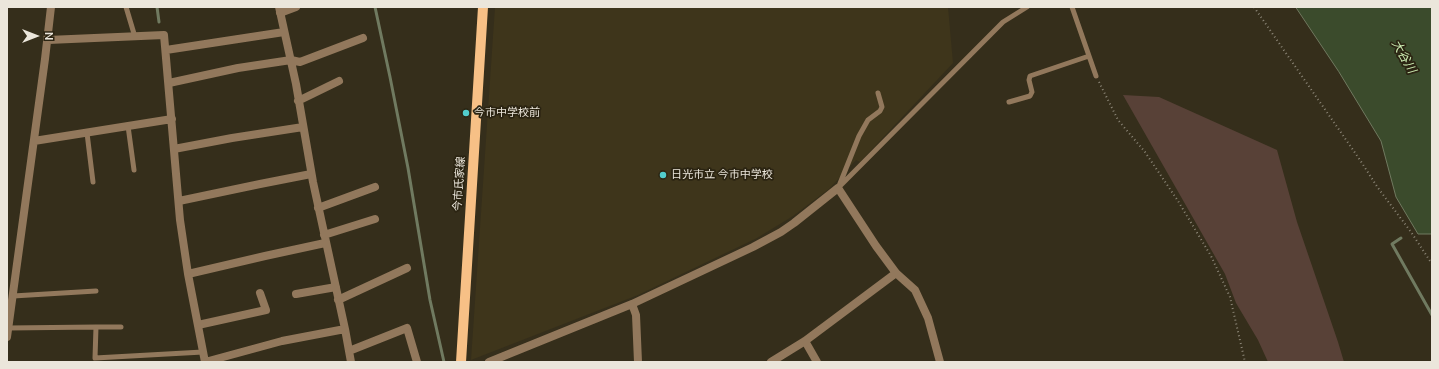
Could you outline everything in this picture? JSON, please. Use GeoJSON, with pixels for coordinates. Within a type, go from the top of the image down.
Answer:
{"type":"FeatureCollection","features":[{"type":"Feature","properties":{"kind":"main road","name":"今市氏家線"},"geometry":{"type":"LineString","coordinates":[[461,362],[483,7]]}},
{"type":"Feature","properties":{"kind":"street"},"geometry":{"type":"LineString","coordinates":[[8,333],[48,40],[51,7]]}},
{"type":"Feature","properties":{"kind":"street"},"geometry":{"type":"LineString","coordinates":[[296,7],[279,10],[291,60],[324,239],[336,287],[351,362]]}},
{"type":"Feature","properties":{"kind":"street"},"geometry":{"type":"LineString","coordinates":[[166,50],[284,32]]}},
{"type":"Feature","properties":{"kind":"street"},"geometry":{"type":"LineString","coordinates":[[48,40],[164,36],[180,220],[188,274],[205,362],[282,341],[345,329]]}},
{"type":"Feature","properties":{"kind":"street"},"geometry":{"type":"LineString","coordinates":[[169,83],[238,68],[291,60],[300,62],[363,38]]}},
{"type":"Feature","properties":{"kind":"street"},"geometry":{"type":"LineString","coordinates":[[298,101],[339,81]]}},
{"type":"Feature","properties":{"kind":"street"},"geometry":{"type":"LineString","coordinates":[[34,141],[172,119]]}},
{"type":"Feature","properties":{"kind":"street"},"geometry":{"type":"LineString","coordinates":[[174,149],[303,127]]}},
{"type":"Feature","properties":{"kind":"street"},"geometry":{"type":"LineString","coordinates":[[179,201],[311,174]]}},
{"type":"Feature","properties":{"kind":"street"},"geometry":{"type":"LineString","coordinates":[[318,208],[375,187]]}},
{"type":"Feature","properties":{"kind":"street"},"geometry":{"type":"LineString","coordinates":[[489,362],[632,304],[753,247],[781,232],[838,188],[876,246],[896,273],[915,290],[928,318],[940,362]]}},
{"type":"Feature","properties":{"kind":"street"},"geometry":{"type":"LineString","coordinates":[[188,274],[265,256],[324,239],[375,219]]}},
{"type":"Feature","properties":{"kind":"street"},"geometry":{"type":"LineString","coordinates":[[338,300],[407,268]]}},
{"type":"Feature","properties":{"kind":"street"},"geometry":{"type":"LineString","coordinates":[[771,362],[805,341],[896,273]]}},
{"type":"Feature","properties":{"kind":"street"},"geometry":{"type":"LineString","coordinates":[[296,294],[336,287]]}},
{"type":"Feature","properties":{"kind":"street"},"geometry":{"type":"LineString","coordinates":[[198,325],[266,310],[260,293]]}},
{"type":"Feature","properties":{"kind":"street"},"geometry":{"type":"LineString","coordinates":[[632,304],[636,315],[638,362]]}},
{"type":"Feature","properties":{"kind":"street"},"geometry":{"type":"LineString","coordinates":[[349,351],[407,328],[417,362]]}},
{"type":"Feature","properties":{"kind":"street"},"geometry":{"type":"LineString","coordinates":[[805,341],[817,362]]}},
{"type":"Feature","properties":{"kind":"lane"},"geometry":{"type":"LineString","coordinates":[[126,7],[135,37]]}},
{"type":"Feature","properties":{"kind":"lane"},"geometry":{"type":"LineString","coordinates":[[838,188],[1003,22],[1027,7]]}},
{"type":"Feature","properties":{"kind":"lane"},"geometry":{"type":"LineString","coordinates":[[1072,7],[1096,76]]}},
{"type":"Feature","properties":{"kind":"lane"},"geometry":{"type":"LineString","coordinates":[[1009,102],[1030,96],[1032,92],[1029,80],[1030,76],[1089,56]]}},
{"type":"Feature","properties":{"kind":"lane"},"geometry":{"type":"LineString","coordinates":[[838,188],[859,136],[868,120],[880,111],[882,107],[878,93]]}},
{"type":"Feature","properties":{"kind":"lane"},"geometry":{"type":"LineString","coordinates":[[128,126],[134,170]]}},
{"type":"Feature","properties":{"kind":"lane"},"geometry":{"type":"LineString","coordinates":[[87,133],[93,182]]}},
{"type":"Feature","properties":{"kind":"lane"},"geometry":{"type":"LineString","coordinates":[[13,296],[96,291]]}},
{"type":"Feature","properties":{"kind":"lane"},"geometry":{"type":"LineString","coordinates":[[96,327],[95,358],[203,352]]}},
{"type":"Feature","properties":{"kind":"lane"},"geometry":{"type":"LineString","coordinates":[[8,333],[96,327],[121,327]]}},
{"type":"Feature","properties":{"kind":"path"},"geometry":{"type":"LineString","coordinates":[[1254,7],[1432,264]]}},
{"type":"Feature","properties":{"kind":"path"},"geometry":{"type":"LineString","coordinates":[[1096,76],[1118,120],[1149,158],[1178,201],[1211,256],[1230,297],[1245,362]]}},
{"type":"Feature","properties":{"kind":"shaded area","name":"日光市立 今市中学校"},"geometry":{"type":"Polygon","coordinates":[[[495,7],[948,7],[953,63],[860,162],[856,160],[829,189],[793,216],[757,238],[638,295],[471,360],[495,7]]]}},
{"type":"Feature","properties":{"kind":"shaded area"},"geometry":{"type":"Polygon","coordinates":[[[1123,95],[1159,97],[1277,150],[1297,222],[1344,362],[1268,362],[1258,340],[1236,303],[1225,274],[1123,95]]]}},
{"type":"Feature","properties":{"kind":"water","name":"大谷川"},"geometry":{"type":"Polygon","coordinates":[[[1296,7],[1432,7],[1432,234],[1418,234],[1396,197],[1381,141],[1339,72],[1296,7]]]}},
{"type":"Feature","properties":{"kind":"waterway"},"geometry":{"type":"LineString","coordinates":[[157,7],[159,22]]}},
{"type":"Feature","properties":{"kind":"waterway"},"geometry":{"type":"LineString","coordinates":[[375,7],[408,168],[430,300],[444,362]]}},
{"type":"Feature","properties":{"kind":"waterway"},"geometry":{"type":"LineString","coordinates":[[1401,238],[1392,244],[1432,315]]}},
{"type":"Feature","properties":{"kind":"place","name":"今市中学校前"},"geometry":{"type":"Point","coordinates":[466,113]}},
{"type":"Feature","properties":{"kind":"place","name":"日光市立 今市中学校"},"geometry":{"type":"Point","coordinates":[663,175]}}]}
